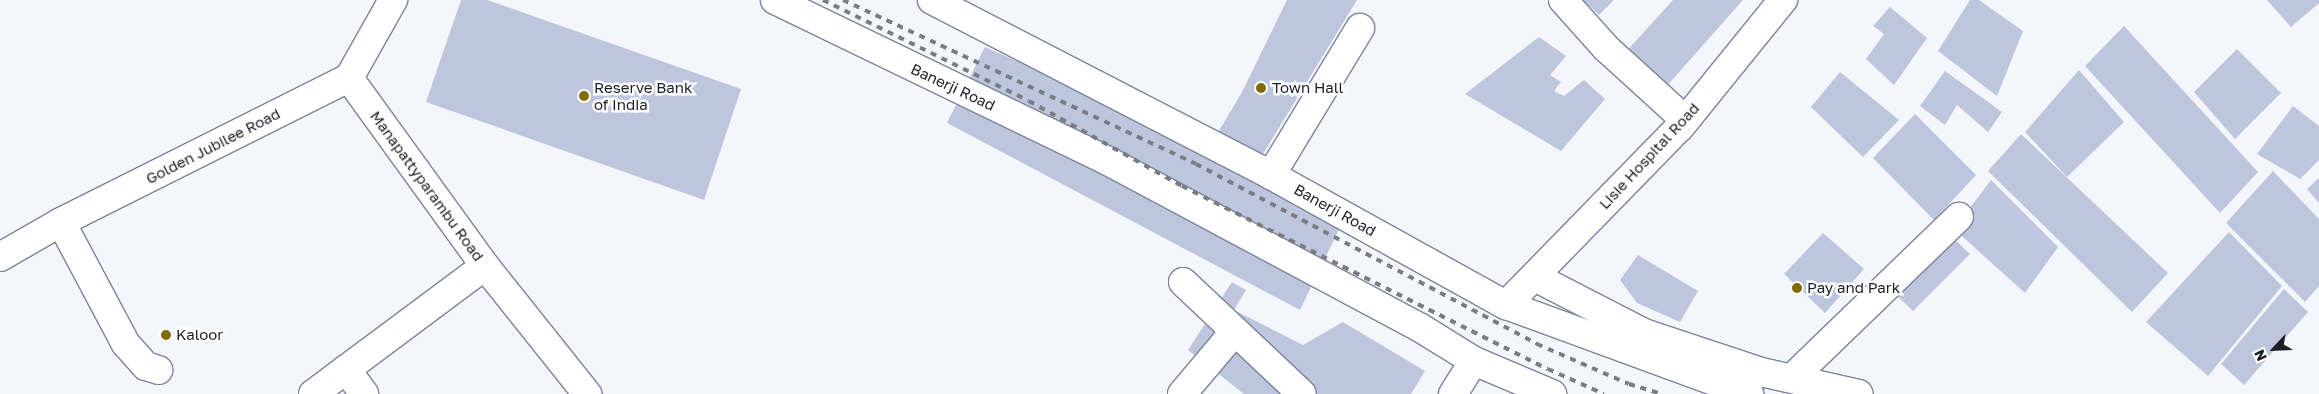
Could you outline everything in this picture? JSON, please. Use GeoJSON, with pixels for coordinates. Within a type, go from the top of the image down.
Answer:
{"type":"FeatureCollection","features":[{"type":"Feature","properties":{"kind":"street"},"geometry":{"type":"LineString","coordinates":[[349,78],[393,0]]}},
{"type":"Feature","properties":{"kind":"street","name":"Banerji Road"},"geometry":{"type":"LineString","coordinates":[[775,0],[1108,161],[1419,327],[1474,361],[1552,394]]}},
{"type":"Feature","properties":{"kind":"street","name":"Banerji Road"},"geometry":{"type":"LineString","coordinates":[[932,0],[1271,174],[1506,305],[1749,394]]}},
{"type":"Feature","properties":{"kind":"street"},"geometry":{"type":"LineString","coordinates":[[1563,0],[1606,48],[1686,120]]}},
{"type":"Feature","properties":{"kind":"street","name":"Lisie Hospital Road"},"geometry":{"type":"LineString","coordinates":[[1506,305],[1686,120],[1783,0]]}},
{"type":"Feature","properties":{"kind":"street"},"geometry":{"type":"LineString","coordinates":[[1271,174],[1360,28]]}},
{"type":"Feature","properties":{"kind":"street","name":"Golden Jubilee Road"},"geometry":{"type":"LineString","coordinates":[[0,258],[61,222],[349,78]]}},
{"type":"Feature","properties":{"kind":"street","name":"Manapattyparambu Road"},"geometry":{"type":"LineString","coordinates":[[313,394],[485,266],[349,78]]}},
{"type":"Feature","properties":{"kind":"street"},"geometry":{"type":"LineString","coordinates":[[1792,378],[1958,217]]}},
{"type":"Feature","properties":{"kind":"street"},"geometry":{"type":"LineString","coordinates":[[61,222],[126,344],[146,366],[158,370]]}},
{"type":"Feature","properties":{"kind":"street"},"geometry":{"type":"LineString","coordinates":[[485,266],[587,394]]}},
{"type":"Feature","properties":{"kind":"street"},"geometry":{"type":"LineString","coordinates":[[1535,277],[1644,333],[1761,372],[1859,394]]}},
{"type":"Feature","properties":{"kind":"street"},"geometry":{"type":"LineString","coordinates":[[1183,282],[1302,394]]}},
{"type":"Feature","properties":{"kind":"street"},"geometry":{"type":"LineString","coordinates":[[1182,394],[1236,331]]}},
{"type":"Feature","properties":{"kind":"street"},"geometry":{"type":"LineString","coordinates":[[1462,392],[1474,361]]}},
{"type":"Feature","properties":{"kind":"street"},"geometry":{"type":"LineString","coordinates":[[346,370],[364,394]]}},
{"type":"Feature","properties":{"kind":"building","name":"Reserve Bank of India"},"geometry":{"type":"Polygon","coordinates":[[[461,0],[487,0],[741,89],[704,200],[426,102],[461,0]]]}},
{"type":"Feature","properties":{"kind":"building"},"geometry":{"type":"Polygon","coordinates":[[[1287,0],[1357,0],[1260,159],[1216,136],[1242,92],[1287,0]]]}},
{"type":"Feature","properties":{"kind":"building"},"geometry":{"type":"Polygon","coordinates":[[[1583,0],[1614,0],[1599,15],[1583,0]]]}},
{"type":"Feature","properties":{"kind":"building"},"geometry":{"type":"Polygon","coordinates":[[[1673,0],[1743,0],[1665,88],[1623,55],[1673,0]]]}},
{"type":"Feature","properties":{"kind":"building"},"geometry":{"type":"Polygon","coordinates":[[[1970,0],[1979,0],[2023,31],[1997,96],[1938,51],[1970,0]]]}},
{"type":"Feature","properties":{"kind":"building"},"geometry":{"type":"Polygon","coordinates":[[[2267,0],[2319,0],[2319,3],[2291,27],[2267,0]]]}},
{"type":"Feature","properties":{"kind":"building"},"geometry":{"type":"Polygon","coordinates":[[[1890,7],[1927,38],[1894,85],[1866,59],[1884,34],[1873,26],[1890,7]]]}},
{"type":"Feature","properties":{"kind":"building"},"geometry":{"type":"Polygon","coordinates":[[[2124,26],[2258,172],[2220,213],[2085,66],[2124,26]]]}},
{"type":"Feature","properties":{"kind":"building"},"geometry":{"type":"Polygon","coordinates":[[[1539,37],[1566,56],[1550,75],[1561,82],[1554,91],[1564,96],[1584,80],[1605,99],[1561,151],[1465,94],[1539,37]]]}},
{"type":"Feature","properties":{"kind":"building"},"geometry":{"type":"Polygon","coordinates":[[[985,47],[1212,147],[1342,223],[1300,310],[947,123],[985,47]]]}},
{"type":"Feature","properties":{"kind":"building"},"geometry":{"type":"Polygon","coordinates":[[[2237,49],[2281,93],[2235,139],[2194,92],[2237,49]]]}},
{"type":"Feature","properties":{"kind":"building"},"geometry":{"type":"Polygon","coordinates":[[[2079,70],[2124,122],[2067,177],[2025,132],[2079,70]]]}},
{"type":"Feature","properties":{"kind":"building"},"geometry":{"type":"Polygon","coordinates":[[[1945,71],[2002,112],[1988,132],[1957,105],[1945,125],[1920,106],[1945,71]]]}},
{"type":"Feature","properties":{"kind":"building"},"geometry":{"type":"Polygon","coordinates":[[[1840,72],[1899,120],[1863,157],[1811,107],[1840,72]]]}},
{"type":"Feature","properties":{"kind":"building"},"geometry":{"type":"Polygon","coordinates":[[[2293,106],[2319,126],[2319,160],[2300,179],[2257,154],[2293,106]]]}},
{"type":"Feature","properties":{"kind":"building"},"geometry":{"type":"Polygon","coordinates":[[[1915,114],[1976,175],[1934,220],[1873,158],[1915,114]]]}},
{"type":"Feature","properties":{"kind":"building"},"geometry":{"type":"Polygon","coordinates":[[[2021,134],[2168,273],[2132,312],[1988,171],[2021,134]]]}},
{"type":"Feature","properties":{"kind":"building"},"geometry":{"type":"Polygon","coordinates":[[[2273,171],[2319,219],[2319,286],[2305,302],[2226,223],[2273,171]]]}},
{"type":"Feature","properties":{"kind":"building"},"geometry":{"type":"Polygon","coordinates":[[[2319,178],[2319,203],[2307,189],[2319,178]]]}},
{"type":"Feature","properties":{"kind":"building"},"geometry":{"type":"Polygon","coordinates":[[[1991,180],[2058,247],[2025,293],[1954,229],[1991,180]]]}},
{"type":"Feature","properties":{"kind":"building"},"geometry":{"type":"Polygon","coordinates":[[[1947,232],[1970,254],[1913,311],[1890,289],[1947,232]]]}},
{"type":"Feature","properties":{"kind":"building"},"geometry":{"type":"Polygon","coordinates":[[[2229,232],[2282,286],[2208,376],[2146,322],[2229,232]]]}},
{"type":"Feature","properties":{"kind":"building"},"geometry":{"type":"Polygon","coordinates":[[[1823,233],[1864,269],[1825,313],[1784,274],[1823,233]]]}},
{"type":"Feature","properties":{"kind":"building"},"geometry":{"type":"Polygon","coordinates":[[[1638,255],[1698,291],[1680,322],[1637,303],[1620,280],[1638,255]]]}},
{"type":"Feature","properties":{"kind":"building"},"geometry":{"type":"Polygon","coordinates":[[[1232,282],[1246,290],[1234,310],[1303,345],[1343,322],[1425,371],[1411,394],[1244,394],[1188,350],[1232,282]]]}},
{"type":"Feature","properties":{"kind":"building"},"geometry":{"type":"Polygon","coordinates":[[[2284,289],[2308,312],[2244,385],[2221,364],[2284,289]]]}},
{"type":"Feature","properties":{"kind":"railway"},"geometry":{"type":"LineString","coordinates":[[823,0],[1029,101],[1182,186],[1548,369],[1604,394]]}},
{"type":"Feature","properties":{"kind":"railway"},"geometry":{"type":"LineString","coordinates":[[843,0],[1196,164],[1537,344],[1629,384],[1662,394]]}},
{"type":"Feature","properties":{"kind":"place","name":"Town Hall"},"geometry":{"type":"Point","coordinates":[1261,88]}},
{"type":"Feature","properties":{"kind":"place","name":"Reserve Bank of India"},"geometry":{"type":"Point","coordinates":[584,96]}},
{"type":"Feature","properties":{"kind":"place","name":"Pay and Park"},"geometry":{"type":"Point","coordinates":[1797,288]}},
{"type":"Feature","properties":{"kind":"place","name":"Kaloor"},"geometry":{"type":"Point","coordinates":[166,335]}}]}
